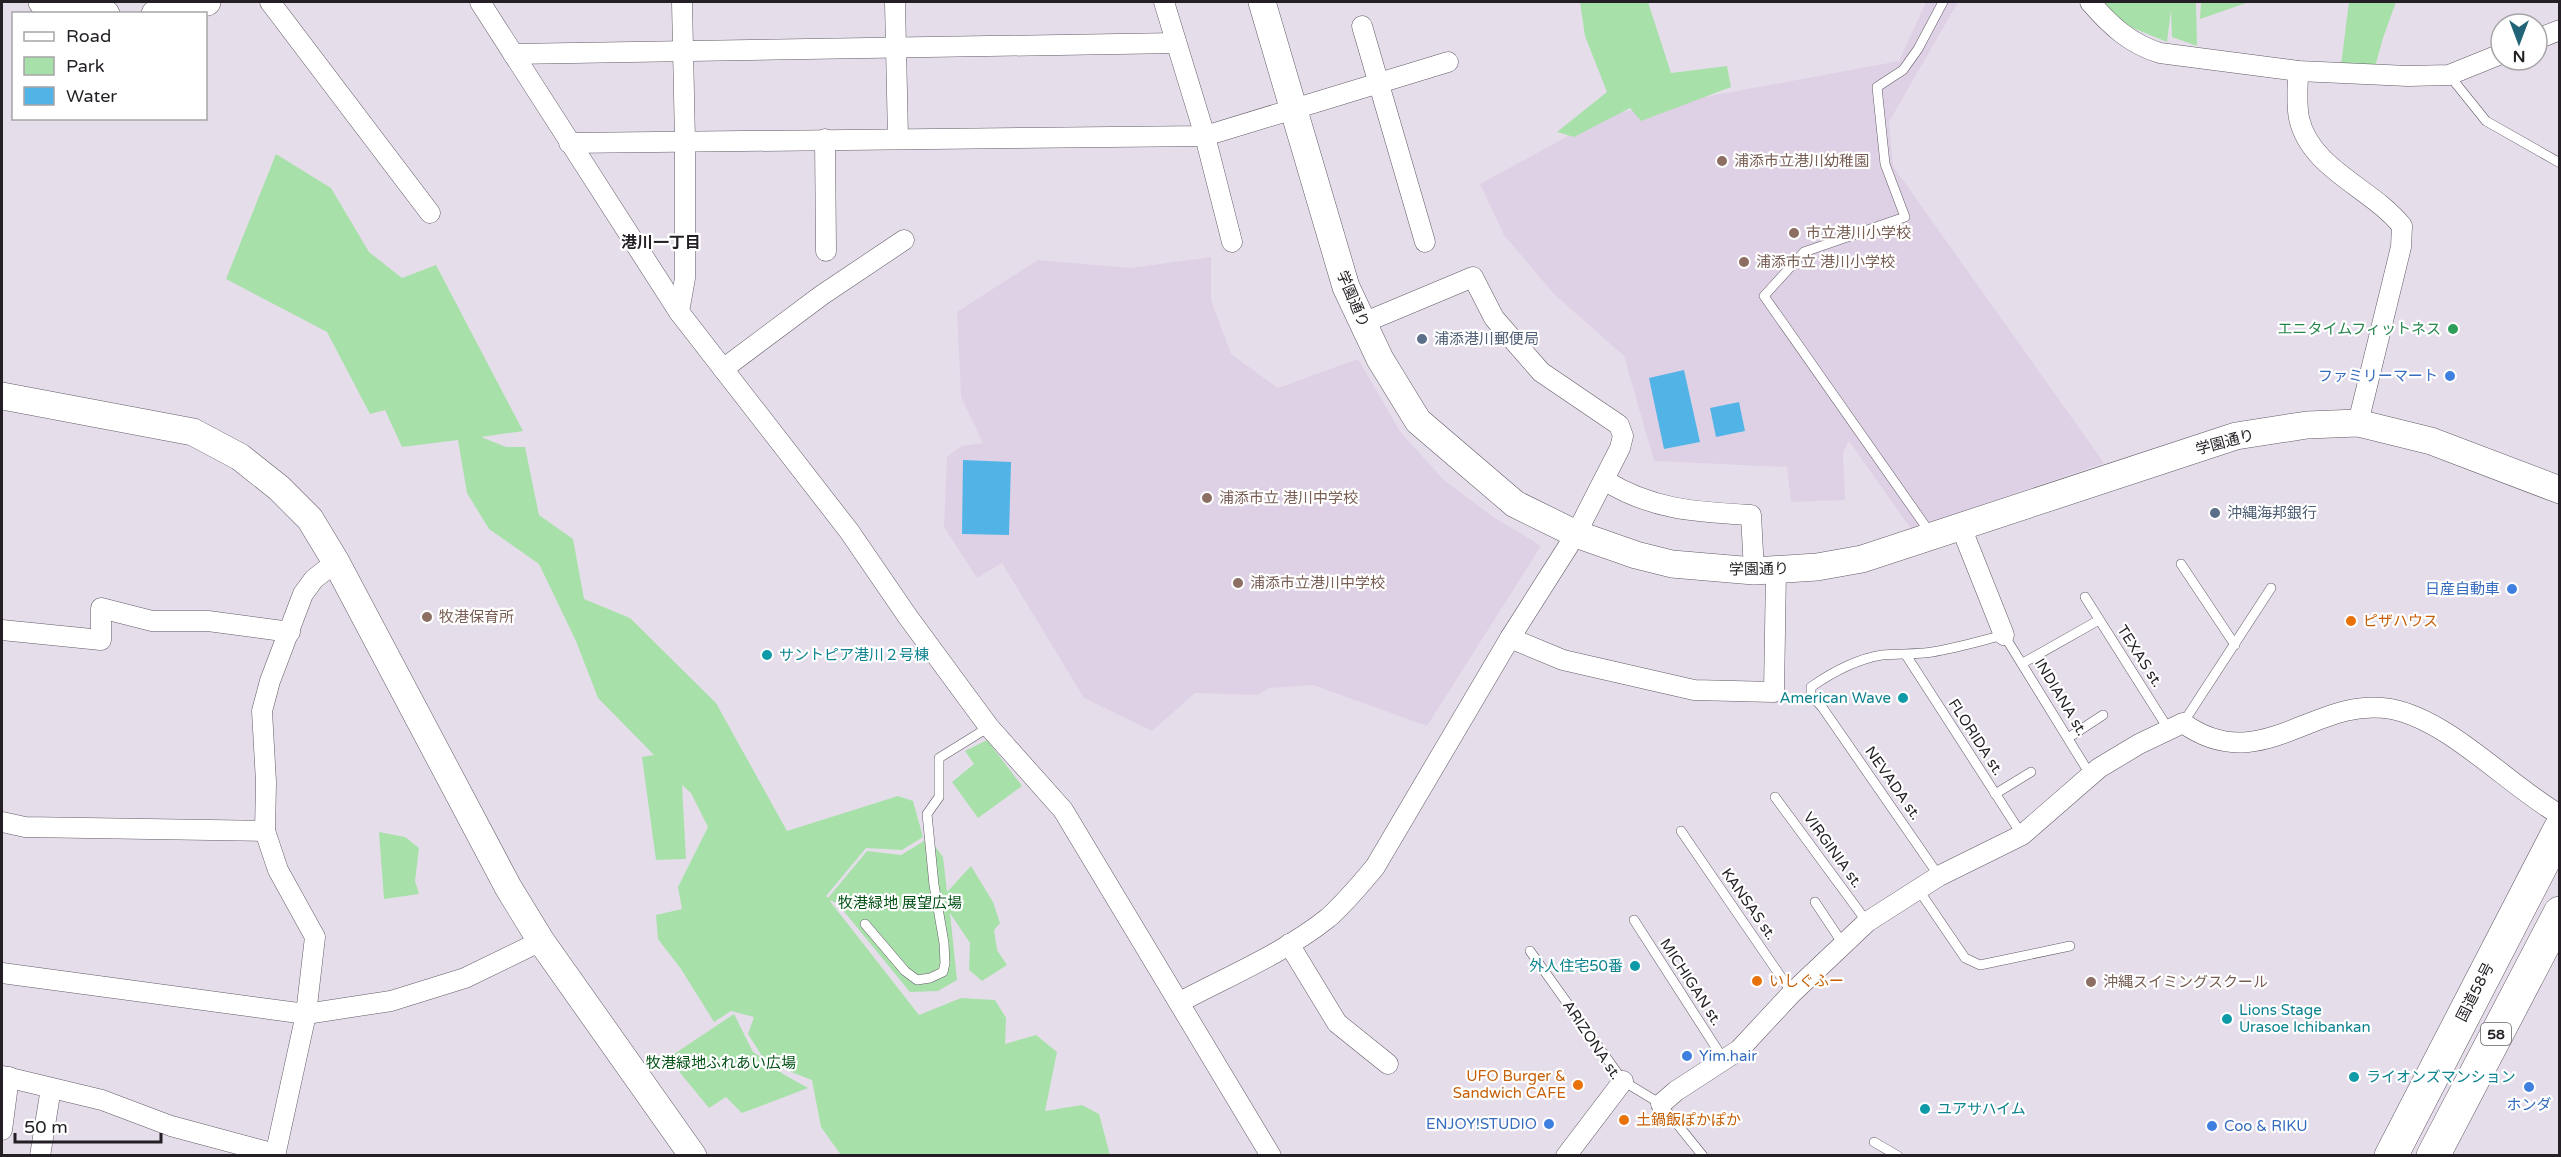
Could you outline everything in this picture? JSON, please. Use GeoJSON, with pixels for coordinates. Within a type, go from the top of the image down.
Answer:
{"type":"FeatureCollection","features":[{"type":"Feature","properties":{"kind":"highway","name":"国道58号"},"geometry":{"type":"LineString","coordinates":[[2391,1155],[2559,829]]}},
{"type":"Feature","properties":{"kind":"highway","name":"58"},"geometry":{"type":"LineString","coordinates":[[2433,1155],[2559,913]]}},
{"type":"Feature","properties":{"kind":"street"},"geometry":{"type":"LineString","coordinates":[[42,2],[95,12]]}},
{"type":"Feature","properties":{"kind":"street"},"geometry":{"type":"LineString","coordinates":[[164,12],[207,2]]}},
{"type":"Feature","properties":{"kind":"street"},"geometry":{"type":"LineString","coordinates":[[270,2],[430,213]]}},
{"type":"Feature","properties":{"kind":"street"},"geometry":{"type":"LineString","coordinates":[[480,2],[679,312],[842,522],[989,727],[1063,810],[1271,1155]]}},
{"type":"Feature","properties":{"kind":"street"},"geometry":{"type":"LineString","coordinates":[[679,312],[685,278],[682,2]]}},
{"type":"Feature","properties":{"kind":"street"},"geometry":{"type":"LineString","coordinates":[[895,2],[898,138]]}},
{"type":"Feature","properties":{"kind":"street"},"geometry":{"type":"LineString","coordinates":[[1164,2],[1205,136],[1232,242]]}},
{"type":"Feature","properties":{"kind":"street","name":"学園通り"},"geometry":{"type":"LineString","coordinates":[[1262,2],[1346,287],[1380,359],[1418,421],[1515,504],[1576,534],[1636,555],[1672,564],[1765,571],[1862,559],[2236,436],[2307,425],[2358,423],[2431,441],[2559,490]]}},
{"type":"Feature","properties":{"kind":"street"},"geometry":{"type":"LineString","coordinates":[[2090,2],[2123,36],[2160,53],[2298,71],[2408,76],[2449,75],[2489,59]]}},
{"type":"Feature","properties":{"kind":"street"},"geometry":{"type":"LineString","coordinates":[[1362,26],[1425,242]]}},
{"type":"Feature","properties":{"kind":"street"},"geometry":{"type":"LineString","coordinates":[[513,54],[1176,43]]}},
{"type":"Feature","properties":{"kind":"street"},"geometry":{"type":"LineString","coordinates":[[569,143],[1205,136],[1448,62]]}},
{"type":"Feature","properties":{"kind":"street"},"geometry":{"type":"LineString","coordinates":[[2298,71],[2298,116],[2305,137],[2323,160],[2390,211],[2402,226],[2401,248],[2358,423]]}},
{"type":"Feature","properties":{"kind":"street"},"geometry":{"type":"LineString","coordinates":[[825,139],[826,251]]}},
{"type":"Feature","properties":{"kind":"street"},"geometry":{"type":"LineString","coordinates":[[723,369],[822,295],[904,240]]}},
{"type":"Feature","properties":{"kind":"street"},"geometry":{"type":"LineString","coordinates":[[1180,1002],[1289,944],[1327,918],[1355,891],[1375,867],[1510,638],[1576,534],[1620,448],[1623,436],[1619,425],[1541,372],[1494,318],[1473,277],[1363,323]]}},
{"type":"Feature","properties":{"kind":"street"},"geometry":{"type":"LineString","coordinates":[[2,396],[193,432],[240,457],[279,488],[310,519],[336,562],[508,887],[541,941],[693,1155]]}},
{"type":"Feature","properties":{"kind":"street"},"geometry":{"type":"LineString","coordinates":[[1510,638],[1563,660],[1694,690],[1774,692],[1765,571],[1751,515],[1682,511],[1626,494],[1604,480]]}},
{"type":"Feature","properties":{"kind":"street"},"geometry":{"type":"LineString","coordinates":[[1961,527],[2004,634]]}},
{"type":"Feature","properties":{"kind":"street"},"geometry":{"type":"LineString","coordinates":[[2,1130],[5,1077],[102,1100],[171,1126],[275,1155],[306,1014],[315,937],[278,870],[265,831],[262,711],[270,681],[303,594],[314,579],[336,562]]}},
{"type":"Feature","properties":{"kind":"street"},"geometry":{"type":"LineString","coordinates":[[2,630],[101,640],[101,608],[153,621],[208,621],[290,632]]}},
{"type":"Feature","properties":{"kind":"street"},"geometry":{"type":"LineString","coordinates":[[1661,1104],[1676,1091],[1740,1050],[1792,993],[1867,922],[1939,876],[2022,835],[2091,776],[2139,744],[2176,726],[2221,742],[2255,743],[2356,709],[2390,709],[2421,717],[2559,815]]}},
{"type":"Feature","properties":{"kind":"street"},"geometry":{"type":"LineString","coordinates":[[2,822],[25,827],[265,831]]}},
{"type":"Feature","properties":{"kind":"street"},"geometry":{"type":"LineString","coordinates":[[2,973],[306,1014],[391,1001],[444,985],[465,978],[541,941]]}},
{"type":"Feature","properties":{"kind":"street"},"geometry":{"type":"LineString","coordinates":[[1289,944],[1337,1023],[1388,1064]]}},
{"type":"Feature","properties":{"kind":"street","name":"ARIZONA st."},"geometry":{"type":"LineString","coordinates":[[1566,1155],[1623,1081]]}},
{"type":"Feature","properties":{"kind":"street"},"geometry":{"type":"LineString","coordinates":[[40,1155],[51,1088]]}},
{"type":"Feature","properties":{"kind":"lane"},"geometry":{"type":"LineString","coordinates":[[1933,536],[1764,296],[1804,252],[1905,217],[1886,164],[1877,87],[1903,70],[1918,49],[1943,2]]}},
{"type":"Feature","properties":{"kind":"lane"},"geometry":{"type":"LineString","coordinates":[[2449,75],[2486,121],[2559,163]]}},
{"type":"Feature","properties":{"kind":"lane"},"geometry":{"type":"LineString","coordinates":[[2181,564],[2235,645]]}},
{"type":"Feature","properties":{"kind":"lane"},"geometry":{"type":"LineString","coordinates":[[2176,726],[2235,645],[2271,588]]}},
{"type":"Feature","properties":{"kind":"lane","name":"TEXAS st."},"geometry":{"type":"LineString","coordinates":[[2085,597],[2099,620],[2176,726]]}},
{"type":"Feature","properties":{"kind":"lane"},"geometry":{"type":"LineString","coordinates":[[2023,663],[2099,620]]}},
{"type":"Feature","properties":{"kind":"lane"},"geometry":{"type":"LineString","coordinates":[[1906,655],[1958,648],[2004,634]]}},
{"type":"Feature","properties":{"kind":"lane","name":"INDIANA st."},"geometry":{"type":"LineString","coordinates":[[2004,634],[2091,776]]}},
{"type":"Feature","properties":{"kind":"lane","name":"NEVADA st."},"geometry":{"type":"LineString","coordinates":[[1906,655],[1882,655],[1854,663],[1811,687],[1811,694],[1939,876]]}},
{"type":"Feature","properties":{"kind":"lane","name":"FLORIDA st."},"geometry":{"type":"LineString","coordinates":[[1906,655],[2022,835]]}},
{"type":"Feature","properties":{"kind":"lane"},"geometry":{"type":"LineString","coordinates":[[2068,738],[2103,715]]}},
{"type":"Feature","properties":{"kind":"lane"},"geometry":{"type":"LineString","coordinates":[[865,924],[905,971],[917,980],[930,978],[943,972],[944,942],[934,885],[927,814],[939,797],[939,758],[989,727]]}},
{"type":"Feature","properties":{"kind":"lane"},"geometry":{"type":"LineString","coordinates":[[1995,794],[2031,772]]}},
{"type":"Feature","properties":{"kind":"lane","name":"VIRGINIA st."},"geometry":{"type":"LineString","coordinates":[[1775,797],[1867,922]]}},
{"type":"Feature","properties":{"kind":"lane","name":"KANSAS st."},"geometry":{"type":"LineString","coordinates":[[1681,831],[1792,993]]}},
{"type":"Feature","properties":{"kind":"lane"},"geometry":{"type":"LineString","coordinates":[[1918,889],[1965,958],[1980,965],[2070,946]]}},
{"type":"Feature","properties":{"kind":"lane"},"geometry":{"type":"LineString","coordinates":[[1815,902],[1843,944]]}},
{"type":"Feature","properties":{"kind":"lane","name":"MICHIGAN st."},"geometry":{"type":"LineString","coordinates":[[1634,920],[1724,1060]]}},
{"type":"Feature","properties":{"kind":"lane","name":"ARIZONA st."},"geometry":{"type":"LineString","coordinates":[[1530,951],[1623,1081]]}},
{"type":"Feature","properties":{"kind":"lane"},"geometry":{"type":"LineString","coordinates":[[1623,1081],[1661,1104],[1703,1155]]}},
{"type":"Feature","properties":{"kind":"lane"},"geometry":{"type":"LineString","coordinates":[[1874,1142],[1898,1155]]}},
{"type":"Feature","properties":{"kind":"shaded area","name":"浦添市立 港川小学校"},"geometry":{"type":"Polygon","coordinates":[[[1926,2],[1958,2],[1889,122],[1893,166],[2104,463],[1911,529],[1849,441],[1843,453],[1845,500],[1791,502],[1787,467],[1654,461],[1624,356],[1554,294],[1504,235],[1480,184],[1607,115],[1899,61],[1926,2]]]}},
{"type":"Feature","properties":{"kind":"shaded area","name":"浦添市立 港川中学校"},"geometry":{"type":"Polygon","coordinates":[[[1211,257],[1211,300],[1231,354],[1278,388],[1358,359],[1401,433],[1444,480],[1492,516],[1541,546],[1427,726],[1313,685],[1269,688],[1258,695],[1195,693],[1152,731],[1084,698],[1002,563],[977,578],[944,527],[947,457],[961,446],[983,443],[961,397],[957,312],[1038,260],[1130,268],[1211,257]]]}},
{"type":"Feature","properties":{"kind":"green space"},"geometry":{"type":"Polygon","coordinates":[[[1580,2],[1648,2],[1671,73],[1727,66],[1731,87],[1641,121],[1630,108],[1574,137],[1557,132],[1607,92],[1585,36],[1580,2]]]}},
{"type":"Feature","properties":{"kind":"green space"},"geometry":{"type":"Polygon","coordinates":[[[2100,2],[2196,2],[2197,46],[2172,37],[2171,10],[2167,42],[2121,23],[2100,2]]]}},
{"type":"Feature","properties":{"kind":"green space"},"geometry":{"type":"Polygon","coordinates":[[[2201,2],[2249,2],[2200,19],[2201,2]]]}},
{"type":"Feature","properties":{"kind":"green space"},"geometry":{"type":"Polygon","coordinates":[[[2349,2],[2396,2],[2375,67],[2341,65],[2349,2]]]}},
{"type":"Feature","properties":{"kind":"green space"},"geometry":{"type":"Polygon","coordinates":[[[276,154],[331,188],[369,252],[402,278],[436,265],[523,431],[481,437],[506,447],[525,447],[539,515],[573,539],[584,599],[630,618],[716,703],[787,831],[898,796],[913,801],[923,837],[902,850],[866,848],[826,896],[828,898],[867,851],[901,855],[929,838],[943,857],[947,892],[971,866],[993,902],[1000,923],[994,930],[997,950],[1007,965],[982,981],[969,970],[970,943],[950,913],[957,980],[938,991],[910,992],[837,903],[829,900],[919,1015],[961,998],[995,1000],[1006,1018],[1005,1044],[1036,1035],[1057,1052],[1045,1111],[1082,1105],[1099,1114],[1110,1155],[841,1155],[821,1127],[812,1080],[773,1065],[783,1074],[808,1088],[742,1113],[726,1097],[709,1108],[668,1058],[734,1014],[753,1052],[764,1059],[748,1034],[754,1017],[731,1011],[714,1022],[681,969],[658,939],[656,915],[682,909],[678,887],[708,827],[691,793],[682,785],[686,859],[656,860],[642,757],[654,755],[598,698],[576,641],[539,564],[489,529],[467,493],[458,440],[402,447],[385,410],[370,414],[327,332],[226,279],[276,154]]]}},
{"type":"Feature","properties":{"kind":"green space"},"geometry":{"type":"Polygon","coordinates":[[[987,740],[1022,786],[978,818],[952,782],[974,764],[965,751],[987,740]]]}},
{"type":"Feature","properties":{"kind":"green space"},"geometry":{"type":"Polygon","coordinates":[[[379,832],[405,837],[419,848],[415,881],[419,894],[384,899],[379,832]]]}},
{"type":"Feature","properties":{"kind":"water"},"geometry":{"type":"Polygon","coordinates":[[[1684,370],[1700,442],[1664,449],[1649,378],[1684,370]]]}},
{"type":"Feature","properties":{"kind":"water"},"geometry":{"type":"Polygon","coordinates":[[[1739,402],[1745,431],[1716,437],[1710,408],[1739,402]]]}},
{"type":"Feature","properties":{"kind":"water"},"geometry":{"type":"Polygon","coordinates":[[[963,460],[1011,462],[1009,535],[962,534],[963,460]]]}},
{"type":"Feature","properties":{"kind":"place","name":"浦添市立港川幼稚園"},"geometry":{"type":"Point","coordinates":[1722,161]}},
{"type":"Feature","properties":{"kind":"place","name":"市立港川小学校"},"geometry":{"type":"Point","coordinates":[1794,233]}},
{"type":"Feature","properties":{"kind":"place","name":"浦添市立 港川小学校"},"geometry":{"type":"Point","coordinates":[1744,262]}},
{"type":"Feature","properties":{"kind":"place","name":"エニタイムフィットネス"},"geometry":{"type":"Point","coordinates":[2453,329]}},
{"type":"Feature","properties":{"kind":"place","name":"浦添港川郵便局"},"geometry":{"type":"Point","coordinates":[1422,339]}},
{"type":"Feature","properties":{"kind":"place","name":"ファミリーマート"},"geometry":{"type":"Point","coordinates":[2450,376]}},
{"type":"Feature","properties":{"kind":"place","name":"浦添市立 港川中学校"},"geometry":{"type":"Point","coordinates":[1207,498]}},
{"type":"Feature","properties":{"kind":"place","name":"沖縄海邦銀行"},"geometry":{"type":"Point","coordinates":[2215,513]}},
{"type":"Feature","properties":{"kind":"place","name":"浦添市立港川中学校"},"geometry":{"type":"Point","coordinates":[1238,583]}},
{"type":"Feature","properties":{"kind":"place","name":"日産自動車"},"geometry":{"type":"Point","coordinates":[2512,589]}},
{"type":"Feature","properties":{"kind":"place","name":"牧港保育所"},"geometry":{"type":"Point","coordinates":[427,617]}},
{"type":"Feature","properties":{"kind":"place","name":"ピザハウス"},"geometry":{"type":"Point","coordinates":[2351,621]}},
{"type":"Feature","properties":{"kind":"place","name":"サントピア港川２号棟"},"geometry":{"type":"Point","coordinates":[767,655]}},
{"type":"Feature","properties":{"kind":"place","name":"American Wave"},"geometry":{"type":"Point","coordinates":[1903,698]}},
{"type":"Feature","properties":{"kind":"place","name":"外人住宅50番"},"geometry":{"type":"Point","coordinates":[1635,966]}},
{"type":"Feature","properties":{"kind":"place","name":"いしぐふー"},"geometry":{"type":"Point","coordinates":[1757,981]}},
{"type":"Feature","properties":{"kind":"place","name":"沖縄スイミングスクール"},"geometry":{"type":"Point","coordinates":[2091,982]}},
{"type":"Feature","properties":{"kind":"place","name":"Lions Stage Urasoe Ichibankan"},"geometry":{"type":"Point","coordinates":[2227,1019]}},
{"type":"Feature","properties":{"kind":"place","name":"Yim.hair"},"geometry":{"type":"Point","coordinates":[1687,1056]}},
{"type":"Feature","properties":{"kind":"place","name":"ライオンズマンション"},"geometry":{"type":"Point","coordinates":[2354,1077]}},
{"type":"Feature","properties":{"kind":"place","name":"UFO Burger & Sandwich CAFE"},"geometry":{"type":"Point","coordinates":[1578,1085]}},
{"type":"Feature","properties":{"kind":"place","name":"ホンダ"},"geometry":{"type":"Point","coordinates":[2529,1087]}},
{"type":"Feature","properties":{"kind":"place","name":"ユアサハイム"},"geometry":{"type":"Point","coordinates":[1925,1109]}},
{"type":"Feature","properties":{"kind":"place","name":"土鍋飯ぽかぽか"},"geometry":{"type":"Point","coordinates":[1624,1120]}},
{"type":"Feature","properties":{"kind":"place","name":"ENJOY!STUDIO"},"geometry":{"type":"Point","coordinates":[1549,1124]}},
{"type":"Feature","properties":{"kind":"place","name":"Coo & RIKU"},"geometry":{"type":"Point","coordinates":[2212,1126]}},
{"type":"Feature","properties":{"kind":"district","name":"港川一丁目"},"geometry":{"type":"Point","coordinates":[661,243]}},
{"type":"Feature","properties":{"kind":"park label","name":"牧港緑地 展望広場"},"geometry":{"type":"Point","coordinates":[900,903]}},
{"type":"Feature","properties":{"kind":"park label","name":"牧港緑地ふれあい広場"},"geometry":{"type":"Point","coordinates":[721,1063]}}]}
